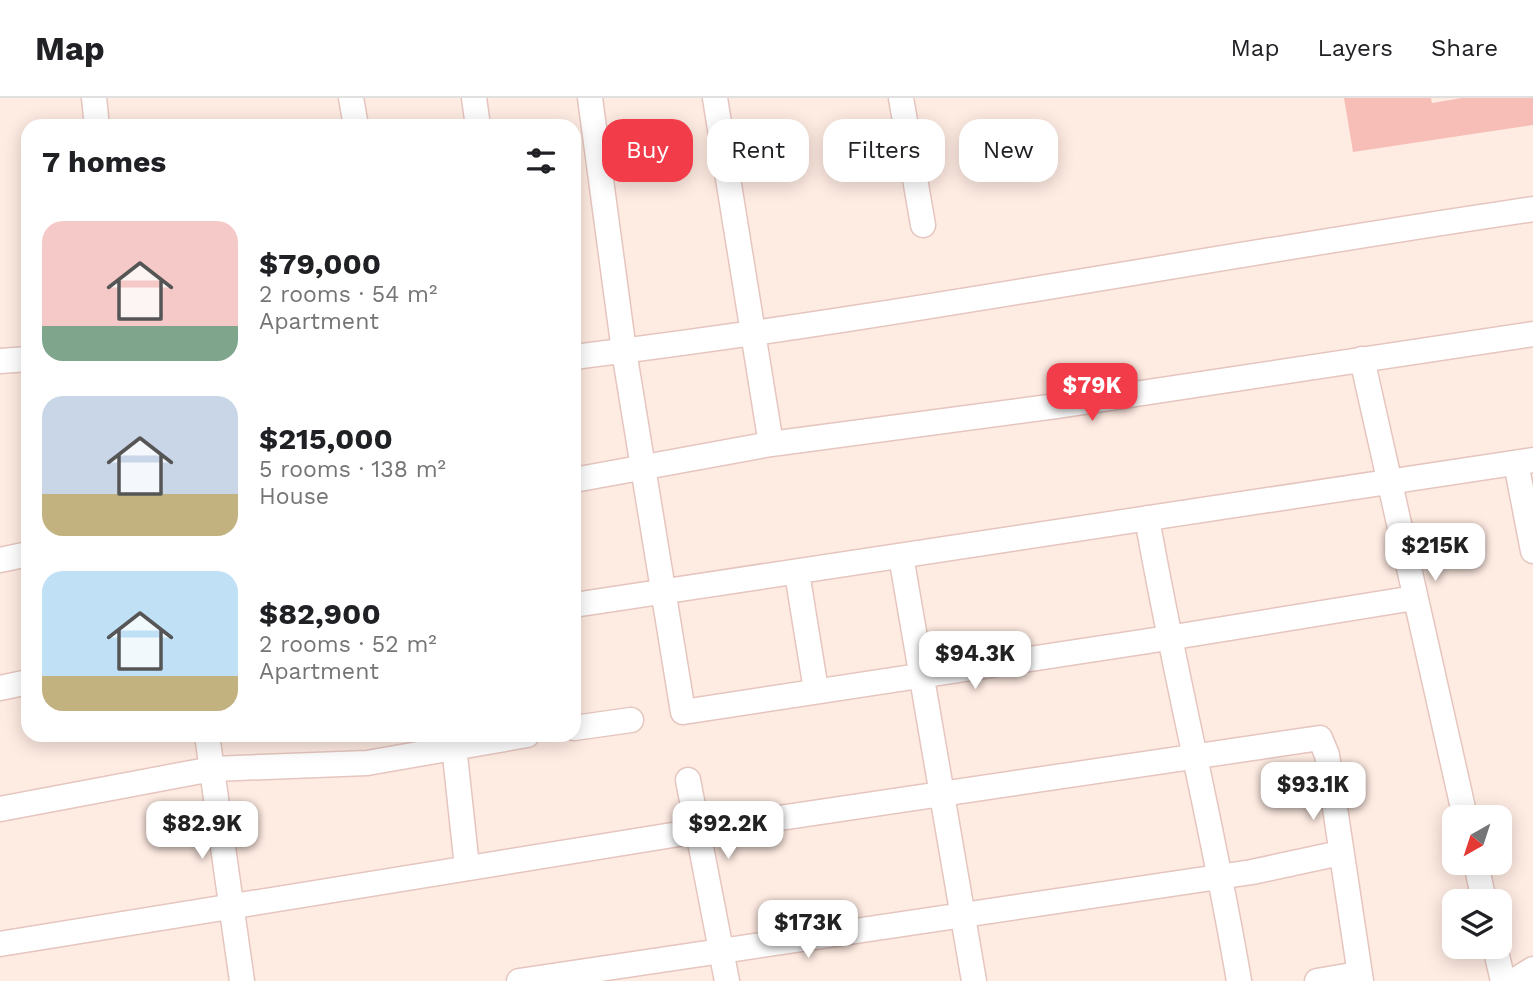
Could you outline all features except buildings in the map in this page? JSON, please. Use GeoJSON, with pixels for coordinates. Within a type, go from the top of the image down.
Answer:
{"type":"FeatureCollection","features":[{"type":"Feature","properties":{"kind":"street"},"geometry":{"type":"LineString","coordinates":[[94,98],[96,119]]}},
{"type":"Feature","properties":{"kind":"street"},"geometry":{"type":"LineString","coordinates":[[351,98],[354,119]]}},
{"type":"Feature","properties":{"kind":"street"},"geometry":{"type":"LineString","coordinates":[[474,98],[477,119]]}},
{"type":"Feature","properties":{"kind":"street"},"geometry":{"type":"LineString","coordinates":[[590,98],[624,351],[682,712],[816,690],[922,677],[1414,598]]}},
{"type":"Feature","properties":{"kind":"street"},"geometry":{"type":"LineString","coordinates":[[715,98],[771,444]]}},
{"type":"Feature","properties":{"kind":"street"},"geometry":{"type":"LineString","coordinates":[[901,98],[923,225]]}},
{"type":"Feature","properties":{"kind":"street"},"geometry":{"type":"LineString","coordinates":[[581,356],[1164,270],[1288,245],[1533,209]]}},
{"type":"Feature","properties":{"kind":"street"},"geometry":{"type":"LineString","coordinates":[[581,479],[771,444],[1056,406],[1533,334]]}},
{"type":"Feature","properties":{"kind":"street"},"geometry":{"type":"LineString","coordinates":[[1362,359],[1462,805]]}},
{"type":"Feature","properties":{"kind":"street"},"geometry":{"type":"LineString","coordinates":[[0,361],[21,360]]}},
{"type":"Feature","properties":{"kind":"street"},"geometry":{"type":"LineString","coordinates":[[581,604],[1525,462],[1533,551]]}},
{"type":"Feature","properties":{"kind":"street"},"geometry":{"type":"LineString","coordinates":[[1147,518],[1168,638],[1221,874],[1239,981]]}},
{"type":"Feature","properties":{"kind":"street"},"geometry":{"type":"LineString","coordinates":[[0,560],[21,556]]}},
{"type":"Feature","properties":{"kind":"street"},"geometry":{"type":"LineString","coordinates":[[901,556],[974,981]]}},
{"type":"Feature","properties":{"kind":"street"},"geometry":{"type":"LineString","coordinates":[[797,573],[816,690]]}},
{"type":"Feature","properties":{"kind":"street"},"geometry":{"type":"LineString","coordinates":[[0,688],[21,684]]}},
{"type":"Feature","properties":{"kind":"street"},"geometry":{"type":"LineString","coordinates":[[581,727],[631,720]]}},
{"type":"Feature","properties":{"kind":"street"},"geometry":{"type":"LineString","coordinates":[[0,944],[467,867],[1195,754],[1320,738],[1327,755],[1359,978],[1317,981]]}},
{"type":"Feature","properties":{"kind":"street"},"geometry":{"type":"LineString","coordinates":[[209,742],[242,981]]}},
{"type":"Feature","properties":{"kind":"street"},"geometry":{"type":"LineString","coordinates":[[0,809],[212,769],[367,762],[481,742]]}},
{"type":"Feature","properties":{"kind":"street"},"geometry":{"type":"LineString","coordinates":[[454,746],[467,867]]}},
{"type":"Feature","properties":{"kind":"street"},"geometry":{"type":"LineString","coordinates":[[688,780],[727,981]]}},
{"type":"Feature","properties":{"kind":"street"},"geometry":{"type":"LineString","coordinates":[[519,981],[1221,874],[1264,870],[1340,853]]}},
{"type":"Feature","properties":{"kind":"street"},"geometry":{"type":"LineString","coordinates":[[1498,959],[1503,981]]}},
{"type":"Feature","properties":{"kind":"street"},"geometry":{"type":"LineString","coordinates":[[1514,981],[1533,969]]}}]}
